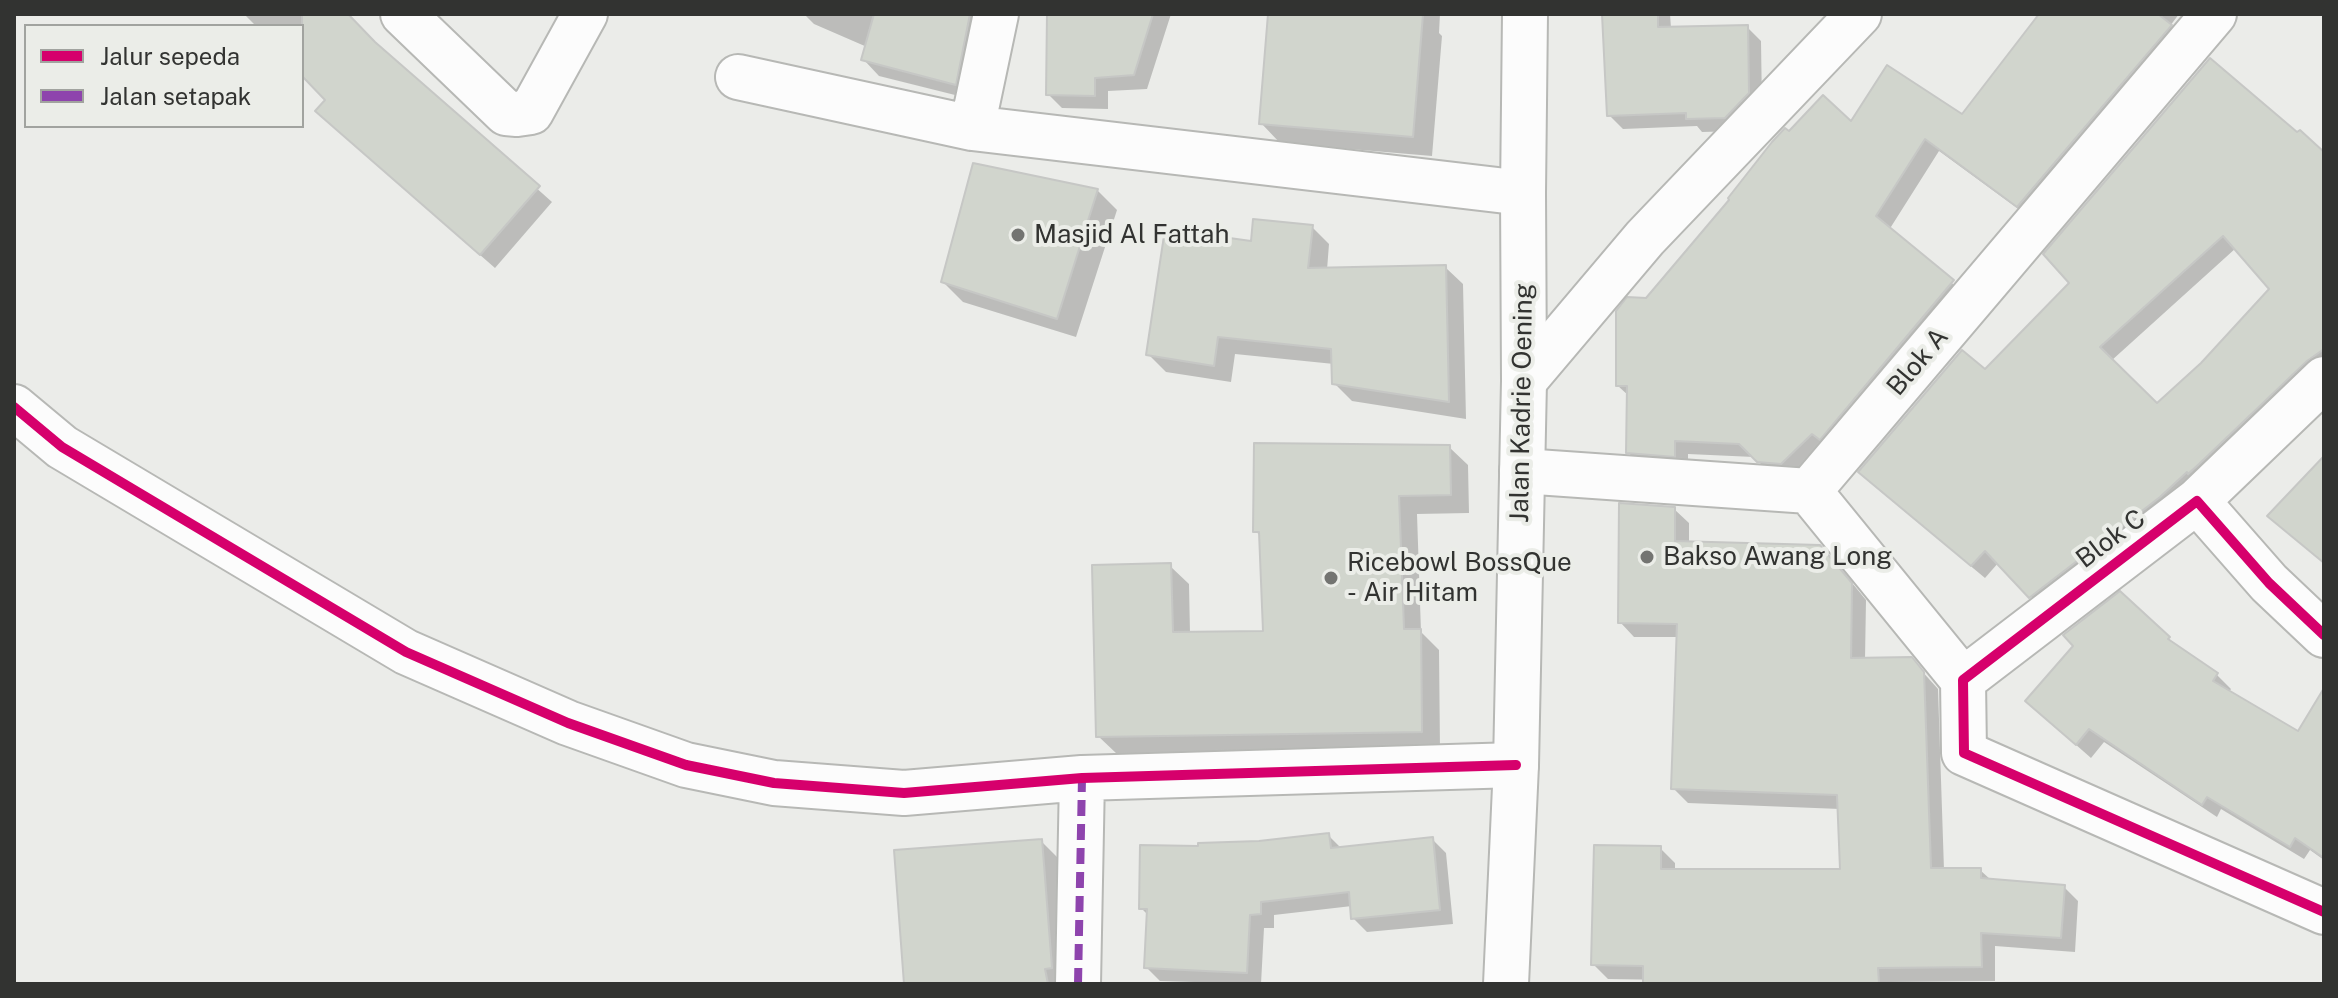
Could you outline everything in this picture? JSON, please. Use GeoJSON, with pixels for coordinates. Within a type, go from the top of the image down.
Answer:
{"type":"FeatureCollection","features":[{"type":"Feature","properties":{"kind":"street"},"geometry":{"type":"LineString","coordinates":[[403,14],[506,113],[517,114],[531,112],[585,14]]}},
{"type":"Feature","properties":{"kind":"street"},"geometry":{"type":"LineString","coordinates":[[972,128],[996,14]]}},
{"type":"Feature","properties":{"kind":"street","name":"Jalan Kadrie Oening"},"geometry":{"type":"LineString","coordinates":[[1506,984],[1516,765],[1524,381],[1525,14]]}},
{"type":"Feature","properties":{"kind":"street"},"geometry":{"type":"LineString","coordinates":[[1524,381],[1645,238],[1859,14]]}},
{"type":"Feature","properties":{"kind":"street","name":"Blok A"},"geometry":{"type":"LineString","coordinates":[[1809,491],[2214,14]]}},
{"type":"Feature","properties":{"kind":"street"},"geometry":{"type":"LineString","coordinates":[[738,77],[972,128],[1523,193]]}},
{"type":"Feature","properties":{"kind":"street","name":"Blok C"},"geometry":{"type":"LineString","coordinates":[[1963,680],[2197,501],[2324,379]]}},
{"type":"Feature","properties":{"kind":"street"},"geometry":{"type":"LineString","coordinates":[[14,407],[62,447],[406,652],[568,723],[686,765],[774,783],[904,793],[1082,778],[1516,765]]}},
{"type":"Feature","properties":{"kind":"street"},"geometry":{"type":"LineString","coordinates":[[1522,471],[1809,491],[1963,680],[1964,753],[2324,912]]}},
{"type":"Feature","properties":{"kind":"street"},"geometry":{"type":"LineString","coordinates":[[2197,501],[2269,583],[2324,635]]}},
{"type":"Feature","properties":{"kind":"street"},"geometry":{"type":"LineString","coordinates":[[1078,984],[1082,778]]}},
{"type":"Feature","properties":{"kind":"building"},"geometry":{"type":"Polygon","coordinates":[[[302,14],[348,14],[375,42],[540,186],[480,255],[315,111],[325,100],[304,78],[302,14]]]}},
{"type":"Feature","properties":{"kind":"building"},"geometry":{"type":"Polygon","coordinates":[[[874,14],[970,14],[956,85],[861,60],[874,14]]]}},
{"type":"Feature","properties":{"kind":"building"},"geometry":{"type":"Polygon","coordinates":[[[1047,14],[1153,14],[1134,75],[1095,78],[1095,96],[1046,95],[1047,14]]]}},
{"type":"Feature","properties":{"kind":"building"},"geometry":{"type":"Polygon","coordinates":[[[1268,14],[1423,14],[1413,137],[1259,124],[1268,14]]]}},
{"type":"Feature","properties":{"kind":"building"},"geometry":{"type":"Polygon","coordinates":[[[1602,14],[1658,14],[1658,27],[1748,25],[1749,93],[1725,118],[1686,119],[1686,113],[1607,116],[1602,14]]]}},
{"type":"Feature","properties":{"kind":"building"},"geometry":{"type":"Polygon","coordinates":[[[2039,14],[2158,14],[2172,25],[2017,207],[1925,139],[1876,216],[1954,280],[1820,440],[1812,434],[1781,464],[1757,462],[1739,444],[1675,441],[1675,457],[1626,453],[1627,386],[1616,386],[1616,311],[1627,297],[1646,298],[1785,128],[1789,131],[1823,95],[1851,121],[1887,65],[1962,114],[2039,14]]]}},
{"type":"Feature","properties":{"kind":"building"},"geometry":{"type":"Polygon","coordinates":[[[2210,58],[2324,152],[2324,349],[2307,361],[2188,474],[2029,598],[1985,551],[1971,566],[1858,472],[1962,350],[1985,369],[2069,283],[2043,254],[2210,58]],[[2223,236],[2100,347],[2157,403],[2201,363],[2269,289],[2223,236]]]}},
{"type":"Feature","properties":{"kind":"building","name":"Masjid Al Fattah"},"geometry":{"type":"Polygon","coordinates":[[[973,163],[1098,189],[1057,319],[941,282],[973,163]]]}},
{"type":"Feature","properties":{"kind":"building"},"geometry":{"type":"Polygon","coordinates":[[[1253,219],[1313,225],[1308,268],[1446,265],[1449,402],[1332,384],[1331,349],[1218,337],[1214,366],[1146,355],[1165,229],[1251,241],[1253,219]]]}},
{"type":"Feature","properties":{"kind":"building"},"geometry":{"type":"Polygon","coordinates":[[[1254,443],[1450,445],[1451,495],[1399,496],[1404,629],[1421,629],[1422,732],[1096,737],[1092,565],[1171,563],[1173,632],[1263,631],[1259,532],[1253,532],[1254,443]]]}},
{"type":"Feature","properties":{"kind":"building"},"geometry":{"type":"Polygon","coordinates":[[[2324,456],[2324,563],[2267,516],[2324,456]]]}},
{"type":"Feature","properties":{"kind":"building"},"geometry":{"type":"Polygon","coordinates":[[[1619,503],[1675,507],[1675,541],[1820,545],[1852,583],[1851,658],[1912,657],[1924,672],[1931,868],[1981,868],[1981,878],[2065,885],[2061,938],[1981,933],[1982,967],[1878,968],[1879,984],[1643,984],[1643,966],[1591,965],[1594,845],[1661,846],[1661,869],[1840,869],[1837,795],[1671,789],[1677,624],[1618,623],[1619,503]]]}},
{"type":"Feature","properties":{"kind":"building"},"geometry":{"type":"Polygon","coordinates":[[[2120,591],[2170,637],[2168,639],[2218,673],[2213,681],[2298,731],[2324,688],[2324,858],[2295,838],[2290,847],[2207,797],[2202,805],[2089,729],[2076,745],[2025,701],[2073,646],[2063,635],[2120,591]]]}},
{"type":"Feature","properties":{"kind":"building"},"geometry":{"type":"Polygon","coordinates":[[[1329,833],[1331,848],[1433,837],[1440,910],[1351,919],[1349,892],[1261,902],[1261,914],[1250,915],[1247,973],[1144,968],[1147,909],[1139,909],[1140,845],[1198,846],[1198,843],[1259,841],[1329,833]]]}},
{"type":"Feature","properties":{"kind":"building"},"geometry":{"type":"Polygon","coordinates":[[[1042,839],[1052,968],[1045,969],[1048,984],[904,984],[894,850],[1042,839]]]}},
{"type":"Feature","properties":{"kind":"marked path"},"geometry":{"type":"LineString","coordinates":[[1078,984],[1082,778]]}},
{"type":"Feature","properties":{"kind":"cycle path"},"geometry":{"type":"LineString","coordinates":[[14,407],[62,447],[406,652],[568,723],[686,765],[774,783],[904,793],[1082,778],[1516,765]]}},
{"type":"Feature","properties":{"kind":"cycle path"},"geometry":{"type":"LineString","coordinates":[[2324,635],[2269,583],[2197,501],[1963,680],[1964,753],[2324,912]]}},
{"type":"Feature","properties":{"kind":"place","name":"Masjid Al Fattah"},"geometry":{"type":"Point","coordinates":[1018,235]}},
{"type":"Feature","properties":{"kind":"place","name":"Bakso Awang Long"},"geometry":{"type":"Point","coordinates":[1647,557]}},
{"type":"Feature","properties":{"kind":"place","name":"Ricebowl BossQue - Air Hitam"},"geometry":{"type":"Point","coordinates":[1331,578]}}]}
